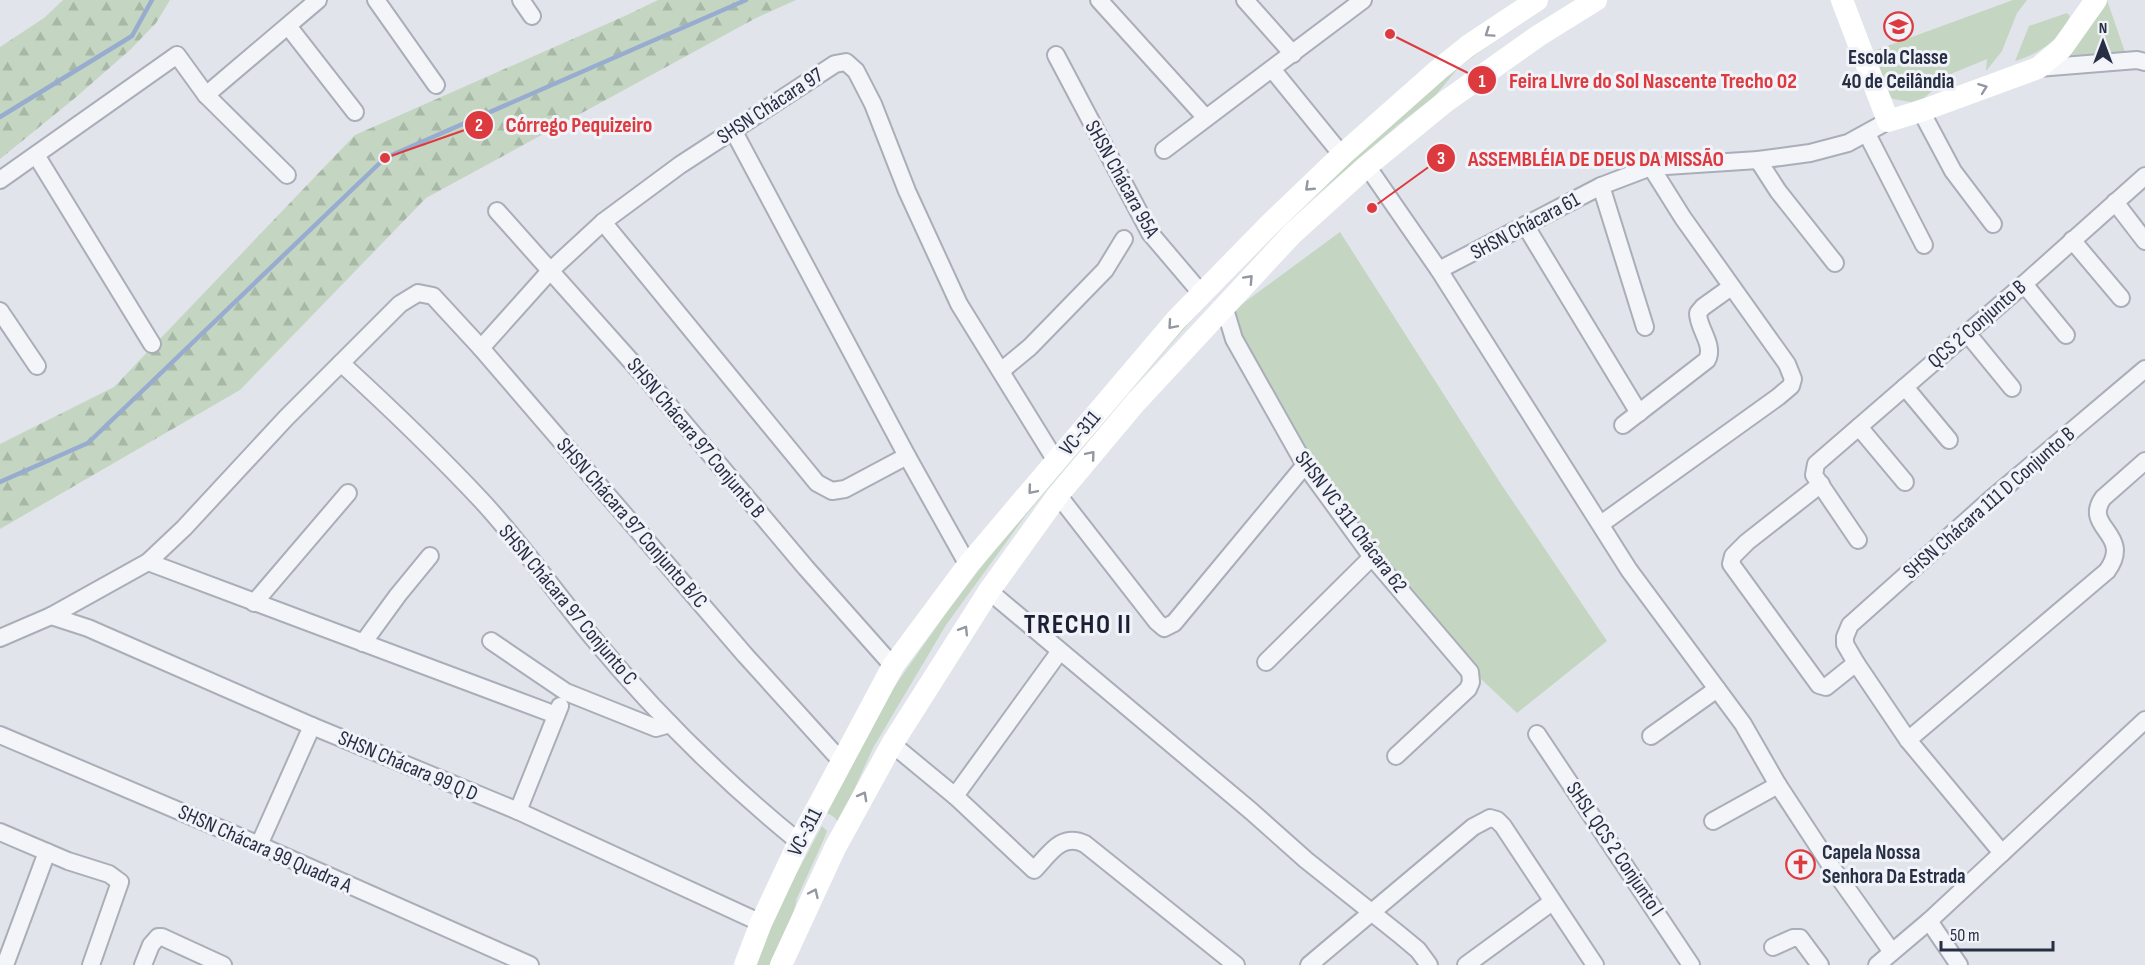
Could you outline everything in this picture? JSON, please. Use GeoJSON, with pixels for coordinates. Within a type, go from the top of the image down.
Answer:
{"type":"FeatureCollection","features":[{"type":"Feature","properties":{"kind":"main road","name":"VC-311"},"geometry":{"type":"LineString","coordinates":[[745,965],[761,923],[804,833],[893,666],[968,566],[1201,293],[1270,224],[1342,155],[1438,70],[1468,46],[1537,0]]}},
{"type":"Feature","properties":{"kind":"main road"},"geometry":{"type":"LineString","coordinates":[[1546,0],[1559,22]]}},
{"type":"Feature","properties":{"kind":"main road"},"geometry":{"type":"LineString","coordinates":[[789,955],[835,848],[892,744],[988,591],[1058,495],[1136,402],[1292,234],[1367,166],[1445,102],[1524,45],[1596,0]]}},
{"type":"Feature","properties":{"kind":"main road"},"geometry":{"type":"LineString","coordinates":[[1842,0],[1888,121],[2038,68],[2062,48],[2096,0]]}},
{"type":"Feature","properties":{"kind":"main road"},"geometry":{"type":"LineString","coordinates":[[1511,18],[1524,45]]}},
{"type":"Feature","properties":{"kind":"main road"},"geometry":{"type":"LineString","coordinates":[[804,833],[820,821],[831,826],[837,836],[835,848]]}},
{"type":"Feature","properties":{"kind":"street"},"geometry":{"type":"LineString","coordinates":[[206,95],[318,0]]}},
{"type":"Feature","properties":{"kind":"street"},"geometry":{"type":"LineString","coordinates":[[376,0],[436,85]]}},
{"type":"Feature","properties":{"kind":"street"},"geometry":{"type":"LineString","coordinates":[[521,0],[532,16]]}},
{"type":"Feature","properties":{"kind":"street"},"geometry":{"type":"LineString","coordinates":[[1099,0],[1206,118]]}},
{"type":"Feature","properties":{"kind":"street"},"geometry":{"type":"LineString","coordinates":[[1245,0],[1293,54]]}},
{"type":"Feature","properties":{"kind":"street"},"geometry":{"type":"LineString","coordinates":[[1164,150],[1363,0]]}},
{"type":"Feature","properties":{"kind":"street"},"geometry":{"type":"LineString","coordinates":[[288,26],[355,112]]}},
{"type":"Feature","properties":{"kind":"street"},"geometry":{"type":"LineString","coordinates":[[0,180],[177,56],[206,95],[287,175]]}},
{"type":"Feature","properties":{"kind":"street","name":"SHSN Chácara 95A"},"geometry":{"type":"LineString","coordinates":[[1056,56],[1150,233],[1201,293]]}},
{"type":"Feature","properties":{"kind":"street"},"geometry":{"type":"LineString","coordinates":[[2038,68],[2137,60],[2145,62]]}},
{"type":"Feature","properties":{"kind":"street","name":"SHSN Chácara 97"},"geometry":{"type":"LineString","coordinates":[[481,348],[550,271],[603,222],[642,192],[733,130],[835,64],[846,62],[851,65],[873,104],[907,191],[959,304],[1056,461]]}},
{"type":"Feature","properties":{"kind":"street"},"geometry":{"type":"LineString","coordinates":[[1272,69],[1342,155]]}},
{"type":"Feature","properties":{"kind":"street"},"geometry":{"type":"LineString","coordinates":[[1921,111],[1953,171],[1993,224]]}},
{"type":"Feature","properties":{"kind":"street","name":"SHSN Chácara 61"},"geometry":{"type":"LineString","coordinates":[[1439,270],[1601,186],[1651,167],[1758,160],[1810,153],[1848,143],[1888,121]]}},
{"type":"Feature","properties":{"kind":"street"},"geometry":{"type":"LineString","coordinates":[[733,130],[906,456],[968,566]]}},
{"type":"Feature","properties":{"kind":"street"},"geometry":{"type":"LineString","coordinates":[[1867,134],[1924,245]]}},
{"type":"Feature","properties":{"kind":"street"},"geometry":{"type":"LineString","coordinates":[[36,155],[152,344]]}},
{"type":"Feature","properties":{"kind":"street"},"geometry":{"type":"LineString","coordinates":[[1758,160],[1778,191],[1836,263]]}},
{"type":"Feature","properties":{"kind":"street"},"geometry":{"type":"LineString","coordinates":[[1367,166],[1439,270],[1649,600],[1743,724],[1833,869],[1892,952]]}},
{"type":"Feature","properties":{"kind":"street"},"geometry":{"type":"LineString","coordinates":[[1601,524],[1778,397],[1792,382],[1792,374],[1787,364],[1683,218],[1651,167]]}},
{"type":"Feature","properties":{"kind":"street","name":"QCS 2 Conjunto B"},"geometry":{"type":"LineString","coordinates":[[1856,663],[1826,687],[1819,684],[1739,578],[1731,564],[1732,556],[1818,479],[1816,464],[1820,459],[2024,284],[2145,176]]}},
{"type":"Feature","properties":{"kind":"street"},"geometry":{"type":"LineString","coordinates":[[1601,186],[1645,327]]}},
{"type":"Feature","properties":{"kind":"street"},"geometry":{"type":"LineString","coordinates":[[2115,202],[2145,240]]}},
{"type":"Feature","properties":{"kind":"street","name":"SHSN Chácara 97 Conjunto B"},"geometry":{"type":"LineString","coordinates":[[497,211],[646,378],[806,568],[893,666]]}},
{"type":"Feature","properties":{"kind":"street"},"geometry":{"type":"LineString","coordinates":[[603,222],[817,483],[832,491],[845,489],[906,456]]}},
{"type":"Feature","properties":{"kind":"street"},"geometry":{"type":"LineString","coordinates":[[1525,225],[1639,413]]}},
{"type":"Feature","properties":{"kind":"street"},"geometry":{"type":"LineString","coordinates":[[1001,371],[1030,347],[1105,270],[1124,239]]}},
{"type":"Feature","properties":{"kind":"street"},"geometry":{"type":"LineString","coordinates":[[2073,240],[2121,298]]}},
{"type":"Feature","properties":{"kind":"street"},"geometry":{"type":"LineString","coordinates":[[2024,284],[2067,335]]}},
{"type":"Feature","properties":{"kind":"street"},"geometry":{"type":"LineString","coordinates":[[1623,425],[1707,360],[1710,351],[1699,323],[1698,314],[1703,307],[1731,287]]}},
{"type":"Feature","properties":{"kind":"street","name":"SHSN Chácara 97 Conjunto B/C"},"geometry":{"type":"LineString","coordinates":[[341,363],[400,304],[418,293],[433,296],[481,348],[745,655],[842,762]]}},
{"type":"Feature","properties":{"kind":"street","name":"SHSN VC 311 Chácara 62"},"geometry":{"type":"LineString","coordinates":[[1224,306],[1234,339],[1305,465],[1372,557],[1464,663],[1471,676],[1468,690],[1396,756]]}},
{"type":"Feature","properties":{"kind":"street"},"geometry":{"type":"LineString","coordinates":[[0,311],[37,366]]}},
{"type":"Feature","properties":{"kind":"street"},"geometry":{"type":"LineString","coordinates":[[1203,329],[1234,339]]}},
{"type":"Feature","properties":{"kind":"street"},"geometry":{"type":"LineString","coordinates":[[1967,333],[2012,388]]}},
{"type":"Feature","properties":{"kind":"street"},"geometry":{"type":"LineString","coordinates":[[0,638],[51,616],[148,561],[184,528],[258,447],[341,363]]}},
{"type":"Feature","properties":{"kind":"street","name":"SHSN Chácara 97 Conjunto C"},"geometry":{"type":"LineString","coordinates":[[341,363],[397,414],[482,501],[594,639],[720,776],[804,833]]}},
{"type":"Feature","properties":{"kind":"street","name":"SHSN Chácara 111 D Conjunto B"},"geometry":{"type":"LineString","coordinates":[[1856,663],[1845,644],[1850,625],[1990,500],[2145,369]]}},
{"type":"Feature","properties":{"kind":"street"},"geometry":{"type":"LineString","coordinates":[[1905,387],[1949,440]]}},
{"type":"Feature","properties":{"kind":"street"},"geometry":{"type":"LineString","coordinates":[[1859,427],[1905,482]]}},
{"type":"Feature","properties":{"kind":"street"},"geometry":{"type":"LineString","coordinates":[[1908,740],[2107,571],[2115,561],[2116,550],[2111,537],[2097,516],[2099,504],[2145,461]]}},
{"type":"Feature","properties":{"kind":"street"},"geometry":{"type":"LineString","coordinates":[[1058,495],[1164,628],[1174,623],[1305,465]]}},
{"type":"Feature","properties":{"kind":"street"},"geometry":{"type":"LineString","coordinates":[[1818,479],[1858,540]]}},
{"type":"Feature","properties":{"kind":"street"},"geometry":{"type":"LineString","coordinates":[[254,603],[348,493]]}},
{"type":"Feature","properties":{"kind":"street"},"geometry":{"type":"LineString","coordinates":[[363,643],[430,556]]}},
{"type":"Feature","properties":{"kind":"street"},"geometry":{"type":"LineString","coordinates":[[1266,662],[1372,557]]}},
{"type":"Feature","properties":{"kind":"street"},"geometry":{"type":"LineString","coordinates":[[148,561],[254,603],[556,715]]}},
{"type":"Feature","properties":{"kind":"street"},"geometry":{"type":"LineString","coordinates":[[988,591],[1251,811],[1306,860],[1418,950],[1429,965]]}},
{"type":"Feature","properties":{"kind":"street","name":"SHSN Chácara 99 Q D"},"geometry":{"type":"LineString","coordinates":[[51,616],[88,628],[312,726],[518,811],[761,923]]}},
{"type":"Feature","properties":{"kind":"street"},"geometry":{"type":"LineString","coordinates":[[491,641],[566,693],[656,728],[670,724]]}},
{"type":"Feature","properties":{"kind":"street"},"geometry":{"type":"LineString","coordinates":[[955,796],[1060,651]]}},
{"type":"Feature","properties":{"kind":"street"},"geometry":{"type":"LineString","coordinates":[[1856,663],[1908,740],[2001,853]]}},
{"type":"Feature","properties":{"kind":"street"},"geometry":{"type":"LineString","coordinates":[[1652,736],[1717,688]]}},
{"type":"Feature","properties":{"kind":"street"},"geometry":{"type":"LineString","coordinates":[[518,811],[566,693]]}},
{"type":"Feature","properties":{"kind":"street"},"geometry":{"type":"LineString","coordinates":[[1877,965],[1929,921],[2145,720]]}},
{"type":"Feature","properties":{"kind":"street"},"geometry":{"type":"LineString","coordinates":[[259,845],[312,726]]}},
{"type":"Feature","properties":{"kind":"street","name":"SHSN Chácara 99 Quadra A"},"geometry":{"type":"LineString","coordinates":[[0,735],[259,845],[530,965]]}},
{"type":"Feature","properties":{"kind":"street","name":"SHSL QCS 2 Conjunto I"},"geometry":{"type":"LineString","coordinates":[[1537,735],[1691,965]]}},
{"type":"Feature","properties":{"kind":"street"},"geometry":{"type":"LineString","coordinates":[[892,744],[955,796],[1034,870],[1060,844],[1067,840],[1077,840],[1236,965]]}},
{"type":"Feature","properties":{"kind":"street"},"geometry":{"type":"LineString","coordinates":[[1713,821],[1779,785]]}},
{"type":"Feature","properties":{"kind":"street"},"geometry":{"type":"LineString","coordinates":[[1308,965],[1473,827],[1490,818],[1497,820],[1503,826],[1595,965]]}},
{"type":"Feature","properties":{"kind":"street"},"geometry":{"type":"LineString","coordinates":[[0,832],[109,874],[120,882],[91,965]]}},
{"type":"Feature","properties":{"kind":"street"},"geometry":{"type":"LineString","coordinates":[[5,965],[47,852]]}},
{"type":"Feature","properties":{"kind":"street"},"geometry":{"type":"LineString","coordinates":[[1466,965],[1552,902]]}},
{"type":"Feature","properties":{"kind":"street"},"geometry":{"type":"LineString","coordinates":[[1929,921],[1959,965]]}},
{"type":"Feature","properties":{"kind":"street"},"geometry":{"type":"LineString","coordinates":[[143,965],[153,941],[162,937],[223,965]]}},
{"type":"Feature","properties":{"kind":"street"},"geometry":{"type":"LineString","coordinates":[[1773,947],[1793,938],[1800,938],[1820,965]]}},
{"type":"Feature","properties":{"kind":"green space"},"geometry":{"type":"Polygon","coordinates":[[[63,0],[170,0],[156,23],[131,49],[0,159],[0,47],[44,18],[63,0]]]}},
{"type":"Feature","properties":{"kind":"green space"},"geometry":{"type":"Polygon","coordinates":[[[658,0],[796,0],[756,18],[426,198],[240,390],[0,529],[0,444],[114,387],[355,135],[658,0]]]}},
{"type":"Feature","properties":{"kind":"green space"},"geometry":{"type":"Polygon","coordinates":[[[2013,0],[2027,0],[2017,13],[2002,51],[1986,71],[1987,59],[1953,73],[1924,98],[1911,102],[1893,99],[1881,89],[1871,52],[2013,0]]]}},
{"type":"Feature","properties":{"kind":"green space"},"geometry":{"type":"Polygon","coordinates":[[[2107,0],[2127,58],[2058,59],[2107,0]]]}},
{"type":"Feature","properties":{"kind":"green space"},"geometry":{"type":"Polygon","coordinates":[[[2067,13],[2070,16],[2066,25],[2055,39],[2040,50],[2015,61],[2029,26],[2067,13]]]}},
{"type":"Feature","properties":{"kind":"green space"},"geometry":{"type":"Polygon","coordinates":[[[1509,26],[1510,30],[1459,67],[1435,96],[1297,212],[1222,285],[1026,515],[946,625],[873,748],[839,823],[825,812],[873,717],[949,609],[1054,472],[1139,369],[1265,232],[1395,118],[1419,91],[1479,41],[1509,26]]]}},
{"type":"Feature","properties":{"kind":"green space"},"geometry":{"type":"Polygon","coordinates":[[[1340,232],[1501,484],[1607,641],[1517,713],[1464,663],[1372,557],[1234,339],[1234,310],[1340,232]]]}},
{"type":"Feature","properties":{"kind":"green space"},"geometry":{"type":"Polygon","coordinates":[[[822,826],[827,831],[797,898],[791,924],[772,965],[753,965],[780,904],[822,826]]]}},
{"type":"Feature","properties":{"kind":"waterway"},"geometry":{"type":"LineString","coordinates":[[0,117],[132,36],[152,0]]}},
{"type":"Feature","properties":{"kind":"waterway"},"geometry":{"type":"LineString","coordinates":[[0,482],[88,443],[385,158],[746,0]]}},
{"type":"Feature","properties":{"kind":"place","name":"Escola Classe 40 de Ceilândia"},"geometry":{"type":"Point","coordinates":[1898,26]}},
{"type":"Feature","properties":{"kind":"place","name":"Feira LIvre do Sol Nascente Trecho 02"},"geometry":{"type":"Point","coordinates":[1390,34]}},
{"type":"Feature","properties":{"kind":"place","name":"Córrego Pequizeiro"},"geometry":{"type":"Point","coordinates":[385,158]}},
{"type":"Feature","properties":{"kind":"place","name":"ASSEMBLÉIA DE DEUS DA MISSÃO"},"geometry":{"type":"Point","coordinates":[1372,208]}},
{"type":"Feature","properties":{"kind":"place","name":"Capela Nossa Senhora Da Estrada"},"geometry":{"type":"Point","coordinates":[1801,864]}},
{"type":"Feature","properties":{"kind":"district","name":"TRECHO II"},"geometry":{"type":"Point","coordinates":[1078,625]}}]}
